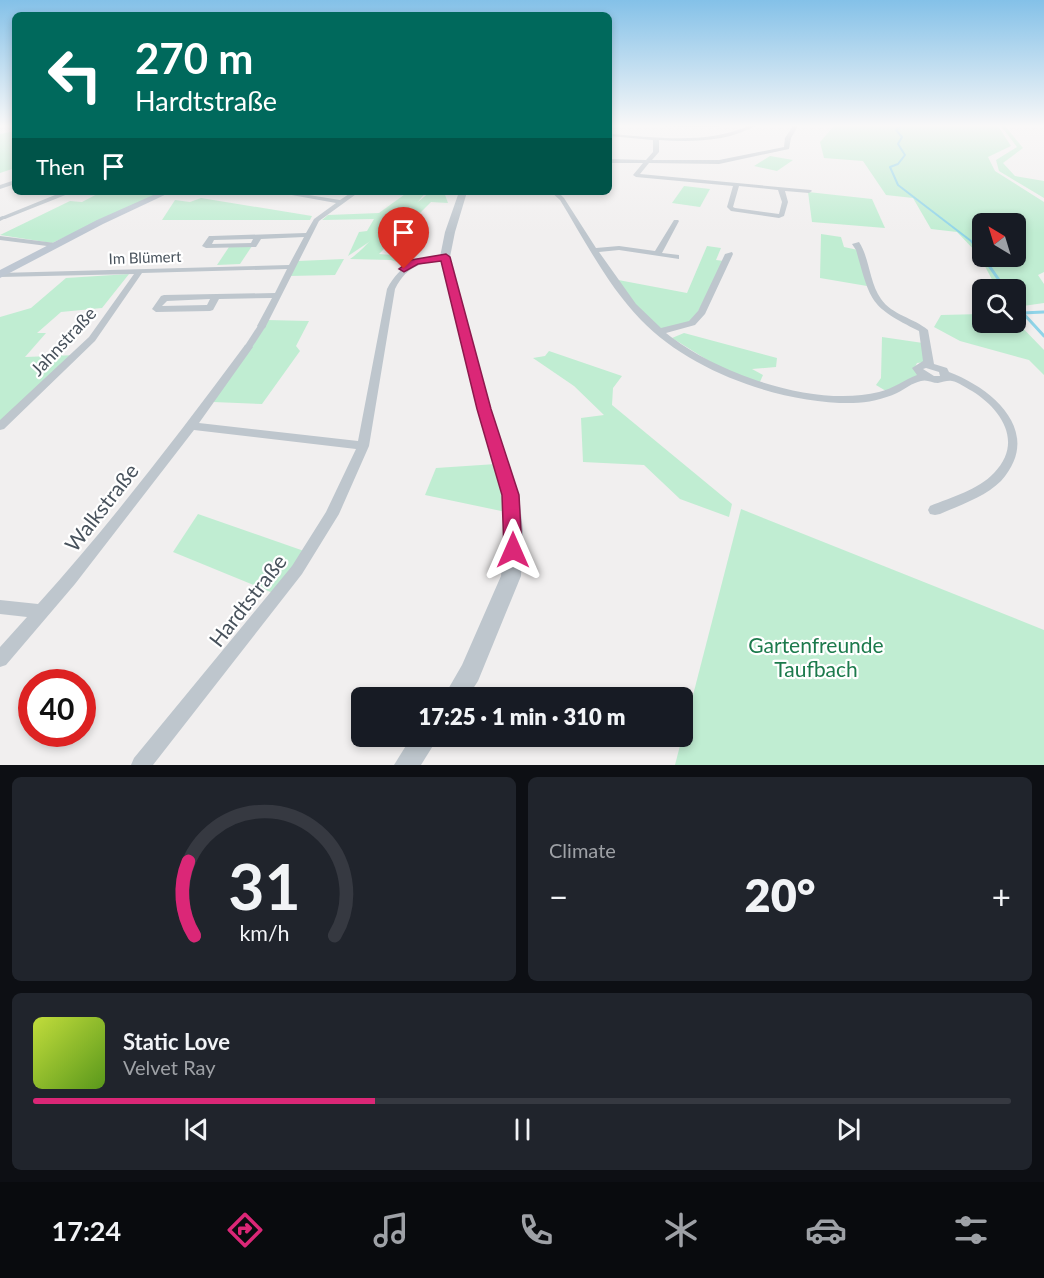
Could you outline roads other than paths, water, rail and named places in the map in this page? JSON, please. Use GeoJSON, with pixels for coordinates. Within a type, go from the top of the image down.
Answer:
{"type":"FeatureCollection","features":[{"type":"Feature","properties":{"kind":"main road"},"geometry":{"type":"LineString","coordinates":[[0,275],[55,245],[161,195]]}},
{"type":"Feature","properties":{"kind":"street"},"geometry":{"type":"LineString","coordinates":[[636,162],[720,162]]}},
{"type":"Feature","properties":{"kind":"street"},"geometry":{"type":"LineString","coordinates":[[647,162],[636,175],[809,191]]}},
{"type":"Feature","properties":{"kind":"street"},"geometry":{"type":"LineString","coordinates":[[736,186],[730,207],[733,210],[779,216],[782,215],[785,202],[781,189]]}},
{"type":"Feature","properties":{"kind":"street"},"geometry":{"type":"LineString","coordinates":[[1,219],[60,195]]}},
{"type":"Feature","properties":{"kind":"street"},"geometry":{"type":"LineString","coordinates":[[310,195],[341,202]]}},
{"type":"Feature","properties":{"kind":"street"},"geometry":{"type":"LineString","coordinates":[[248,347],[262,326],[316,220],[352,195]]}},
{"type":"Feature","properties":{"kind":"street"},"geometry":{"type":"LineString","coordinates":[[461,687],[470,673],[511,576],[514,531],[511,495],[484,409],[446,257],[450,232],[462,195]]}},
{"type":"Feature","properties":{"kind":"street"},"geometry":{"type":"LineString","coordinates":[[557,195],[617,284],[659,332],[713,366],[755,386],[811,398],[850,399],[883,395],[924,376],[940,380],[947,375]]}},
{"type":"Feature","properties":{"kind":"street"},"geometry":{"type":"LineString","coordinates":[[658,254],[676,221]]}},
{"type":"Feature","properties":{"kind":"street"},"geometry":{"type":"LineString","coordinates":[[258,237],[253,245],[206,246],[212,238],[308,235]]}},
{"type":"Feature","properties":{"kind":"street"},"geometry":{"type":"LineString","coordinates":[[0,238],[55,245]]}},
{"type":"Feature","properties":{"kind":"street"},"geometry":{"type":"LineString","coordinates":[[856,244],[860,250],[875,302],[883,309],[923,330],[929,365]]}},
{"type":"Feature","properties":{"kind":"street"},"geometry":{"type":"LineString","coordinates":[[596,250],[619,248],[676,257]]}},
{"type":"Feature","properties":{"kind":"street"},"geometry":{"type":"LineString","coordinates":[[659,332],[692,323],[702,312],[729,254]]}},
{"type":"Feature","properties":{"kind":"street","name":"Hardtstraße"},"geometry":{"type":"LineString","coordinates":[[141,765],[297,570],[332,514],[363,446],[391,289],[396,278],[415,262],[446,257]]}},
{"type":"Feature","properties":{"kind":"street","name":"Im Blümert"},"geometry":{"type":"LineString","coordinates":[[0,275],[291,267]]}},
{"type":"Feature","properties":{"kind":"street","name":"Jahnstraße"},"geometry":{"type":"LineString","coordinates":[[0,426],[92,339],[140,270]]}},
{"type":"Feature","properties":{"kind":"street"},"geometry":{"type":"LineString","coordinates":[[216,297],[210,308],[156,309],[164,298],[278,295]]}},
{"type":"Feature","properties":{"kind":"street","name":"Walkstraße"},"geometry":{"type":"LineString","coordinates":[[0,659],[42,612],[191,426],[248,347]]}},
{"type":"Feature","properties":{"kind":"street"},"geometry":{"type":"LineString","coordinates":[[924,376],[917,368],[929,365],[983,392],[1007,415],[1016,437],[1011,462],[991,483],[935,510]]}},
{"type":"Feature","properties":{"kind":"street"},"geometry":{"type":"LineString","coordinates":[[191,426],[363,446]]}},
{"type":"Feature","properties":{"kind":"street"},"geometry":{"type":"LineString","coordinates":[[0,607],[42,612]]}},
{"type":"Feature","properties":{"kind":"street"},"geometry":{"type":"LineString","coordinates":[[406,765],[419,747]]}},
{"type":"Feature","properties":{"kind":"waterway"},"geometry":{"type":"LineString","coordinates":[[900,162],[890,167],[898,185],[972,242]]}},
{"type":"Feature","properties":{"kind":"waterway"},"geometry":{"type":"LineString","coordinates":[[990,267],[998,279]]}},
{"type":"Feature","properties":{"kind":"waterway"},"geometry":{"type":"LineString","coordinates":[[1026,313],[1044,312]]}},
{"type":"Feature","properties":{"kind":"waterway"},"geometry":{"type":"LineString","coordinates":[[1026,316],[1044,336]]}},
{"type":"Feature","properties":{"kind":"park label","name":"Gartenfreunde Taufbach"},"geometry":{"type":"Point","coordinates":[816,656]}}]}
